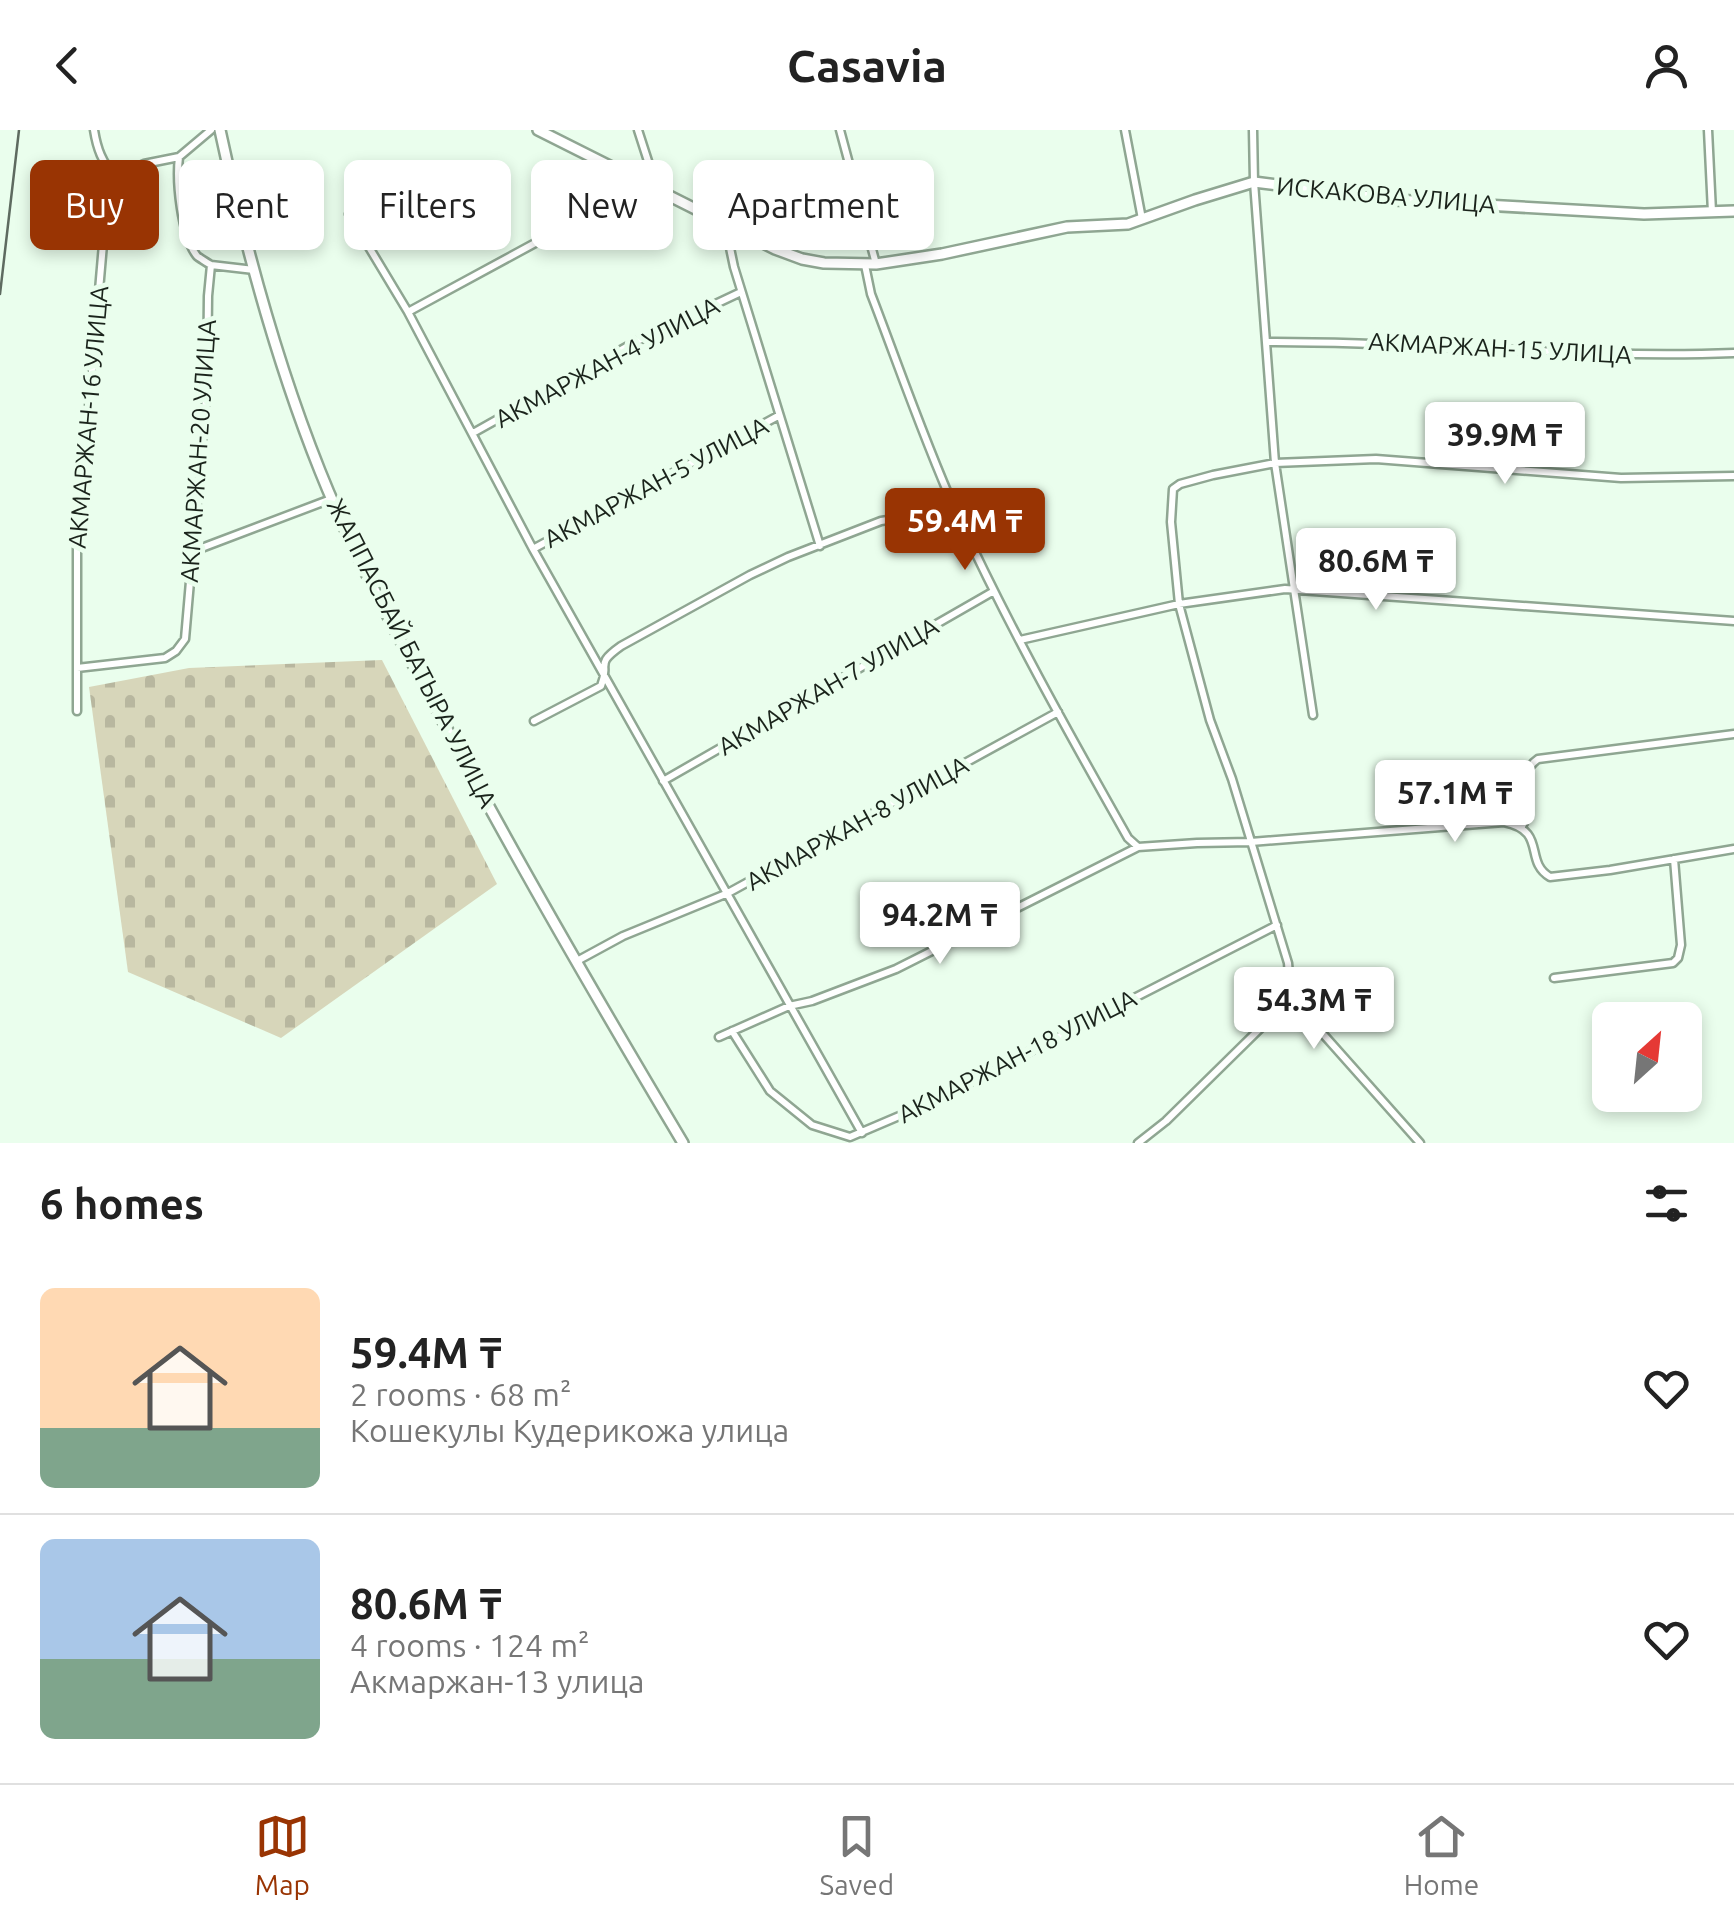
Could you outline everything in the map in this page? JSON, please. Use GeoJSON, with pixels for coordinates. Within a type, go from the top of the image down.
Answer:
{"type":"FeatureCollection","features":[{"type":"Feature","properties":{"kind":"street"},"geometry":{"type":"LineString","coordinates":[[94,130],[102,160]]}},
{"type":"Feature","properties":{"kind":"street"},"geometry":{"type":"LineString","coordinates":[[159,161],[179,157],[211,130]]}},
{"type":"Feature","properties":{"kind":"street","name":"ЖАППАСБАЙ БАТЫРА УЛИЦА"},"geometry":{"type":"LineString","coordinates":[[220,130],[238,215],[275,346],[320,471],[366,574],[464,763],[682,1143]]}},
{"type":"Feature","properties":{"kind":"street","name":"ИСКАКОВА УЛИЦА"},"geometry":{"type":"LineString","coordinates":[[538,130],[599,160]]}},
{"type":"Feature","properties":{"kind":"street"},"geometry":{"type":"LineString","coordinates":[[638,130],[647,160]]}},
{"type":"Feature","properties":{"kind":"street"},"geometry":{"type":"LineString","coordinates":[[840,130],[870,265],[870,294],[955,510],[1058,712],[1128,838],[1138,847]]}},
{"type":"Feature","properties":{"kind":"street"},"geometry":{"type":"LineString","coordinates":[[1125,130],[1142,219]]}},
{"type":"Feature","properties":{"kind":"street"},"geometry":{"type":"LineString","coordinates":[[1252,130],[1275,463],[1313,715]]}},
{"type":"Feature","properties":{"kind":"street"},"geometry":{"type":"LineString","coordinates":[[1708,130],[1712,212]]}},
{"type":"Feature","properties":{"kind":"street"},"geometry":{"type":"LineString","coordinates":[[179,157],[176,176],[182,212],[198,256],[211,265],[254,270]]}},
{"type":"Feature","properties":{"kind":"street","name":"ИСКАКОВА УЛИЦА"},"geometry":{"type":"LineString","coordinates":[[778,250],[802,259],[870,265],[1066,227],[1128,224],[1254,182],[1395,200],[1644,214],[1734,211]]}},
{"type":"Feature","properties":{"kind":"street"},"geometry":{"type":"LineString","coordinates":[[408,312],[531,245]]}},
{"type":"Feature","properties":{"kind":"street","name":"АКМАРЖАН-16 УЛИЦА"},"geometry":{"type":"LineString","coordinates":[[77,711],[76,544],[102,250]]}},
{"type":"Feature","properties":{"kind":"street"},"geometry":{"type":"LineString","coordinates":[[371,250],[408,312],[533,548],[862,1132],[850,1137],[812,1125],[770,1091],[732,1032]]}},
{"type":"Feature","properties":{"kind":"street"},"geometry":{"type":"LineString","coordinates":[[730,250],[820,546]]}},
{"type":"Feature","properties":{"kind":"street","name":"АКМАРЖАН-20 УЛИЦА"},"geometry":{"type":"LineString","coordinates":[[77,668],[165,658],[184,639],[206,386],[211,265]]}},
{"type":"Feature","properties":{"kind":"street","name":"АКМАРЖАН-4 УЛИЦА"},"geometry":{"type":"LineString","coordinates":[[472,433],[636,342],[741,292]]}},
{"type":"Feature","properties":{"kind":"street","name":"АКМАРЖАН-15 УЛИЦА"},"geometry":{"type":"LineString","coordinates":[[1266,342],[1360,342],[1657,356],[1734,353]]}},
{"type":"Feature","properties":{"kind":"street","name":"АКМАРЖАН-5 УЛИЦА"},"geometry":{"type":"LineString","coordinates":[[533,548],[778,416]]}},
{"type":"Feature","properties":{"kind":"street"},"geometry":{"type":"LineString","coordinates":[[1420,1143],[1291,998],[1288,963],[1210,720],[1179,604],[1173,489],[1213,475],[1275,463],[1376,459],[1620,478],[1734,476]]}},
{"type":"Feature","properties":{"kind":"street"},"geometry":{"type":"LineString","coordinates":[[191,552],[332,499]]}},
{"type":"Feature","properties":{"kind":"street"},"geometry":{"type":"LineString","coordinates":[[534,721],[601,686],[607,656],[621,646],[750,575],[881,521],[955,510]]}},
{"type":"Feature","properties":{"kind":"street"},"geometry":{"type":"LineString","coordinates":[[1020,640],[1179,604],[1285,588],[1734,622]]}},
{"type":"Feature","properties":{"kind":"street","name":"АКМАРЖАН-7 УЛИЦА"},"geometry":{"type":"LineString","coordinates":[[663,781],[994,591]]}},
{"type":"Feature","properties":{"kind":"street","name":"АКМАРЖАН-8 УЛИЦА"},"geometry":{"type":"LineString","coordinates":[[577,961],[728,893],[1058,712]]}},
{"type":"Feature","properties":{"kind":"street"},"geometry":{"type":"LineString","coordinates":[[1520,828],[1530,810],[1525,778],[1528,766],[1538,759],[1734,734]]}},
{"type":"Feature","properties":{"kind":"street"},"geometry":{"type":"LineString","coordinates":[[719,1037],[789,1006],[896,969],[1138,847],[1504,822],[1532,838],[1539,868],[1550,877],[1734,849]]}},
{"type":"Feature","properties":{"kind":"street"},"geometry":{"type":"LineString","coordinates":[[1554,978],[1673,962],[1678,958],[1682,945],[1674,859]]}},
{"type":"Feature","properties":{"kind":"street","name":"АКМАРЖАН-18 УЛИЦА"},"geometry":{"type":"LineString","coordinates":[[862,1132],[1277,925]]}},
{"type":"Feature","properties":{"kind":"street"},"geometry":{"type":"LineString","coordinates":[[1138,1143],[1166,1121],[1291,998]]}},
{"type":"Feature","properties":{"kind":"green space"},"geometry":{"type":"Polygon","coordinates":[[[382,660],[497,884],[281,1038],[128,972],[89,687],[189,668],[382,660]]]}},
{"type":"Feature","properties":{"kind":"railway"},"geometry":{"type":"LineString","coordinates":[[0,294],[19,130]]}}]}
